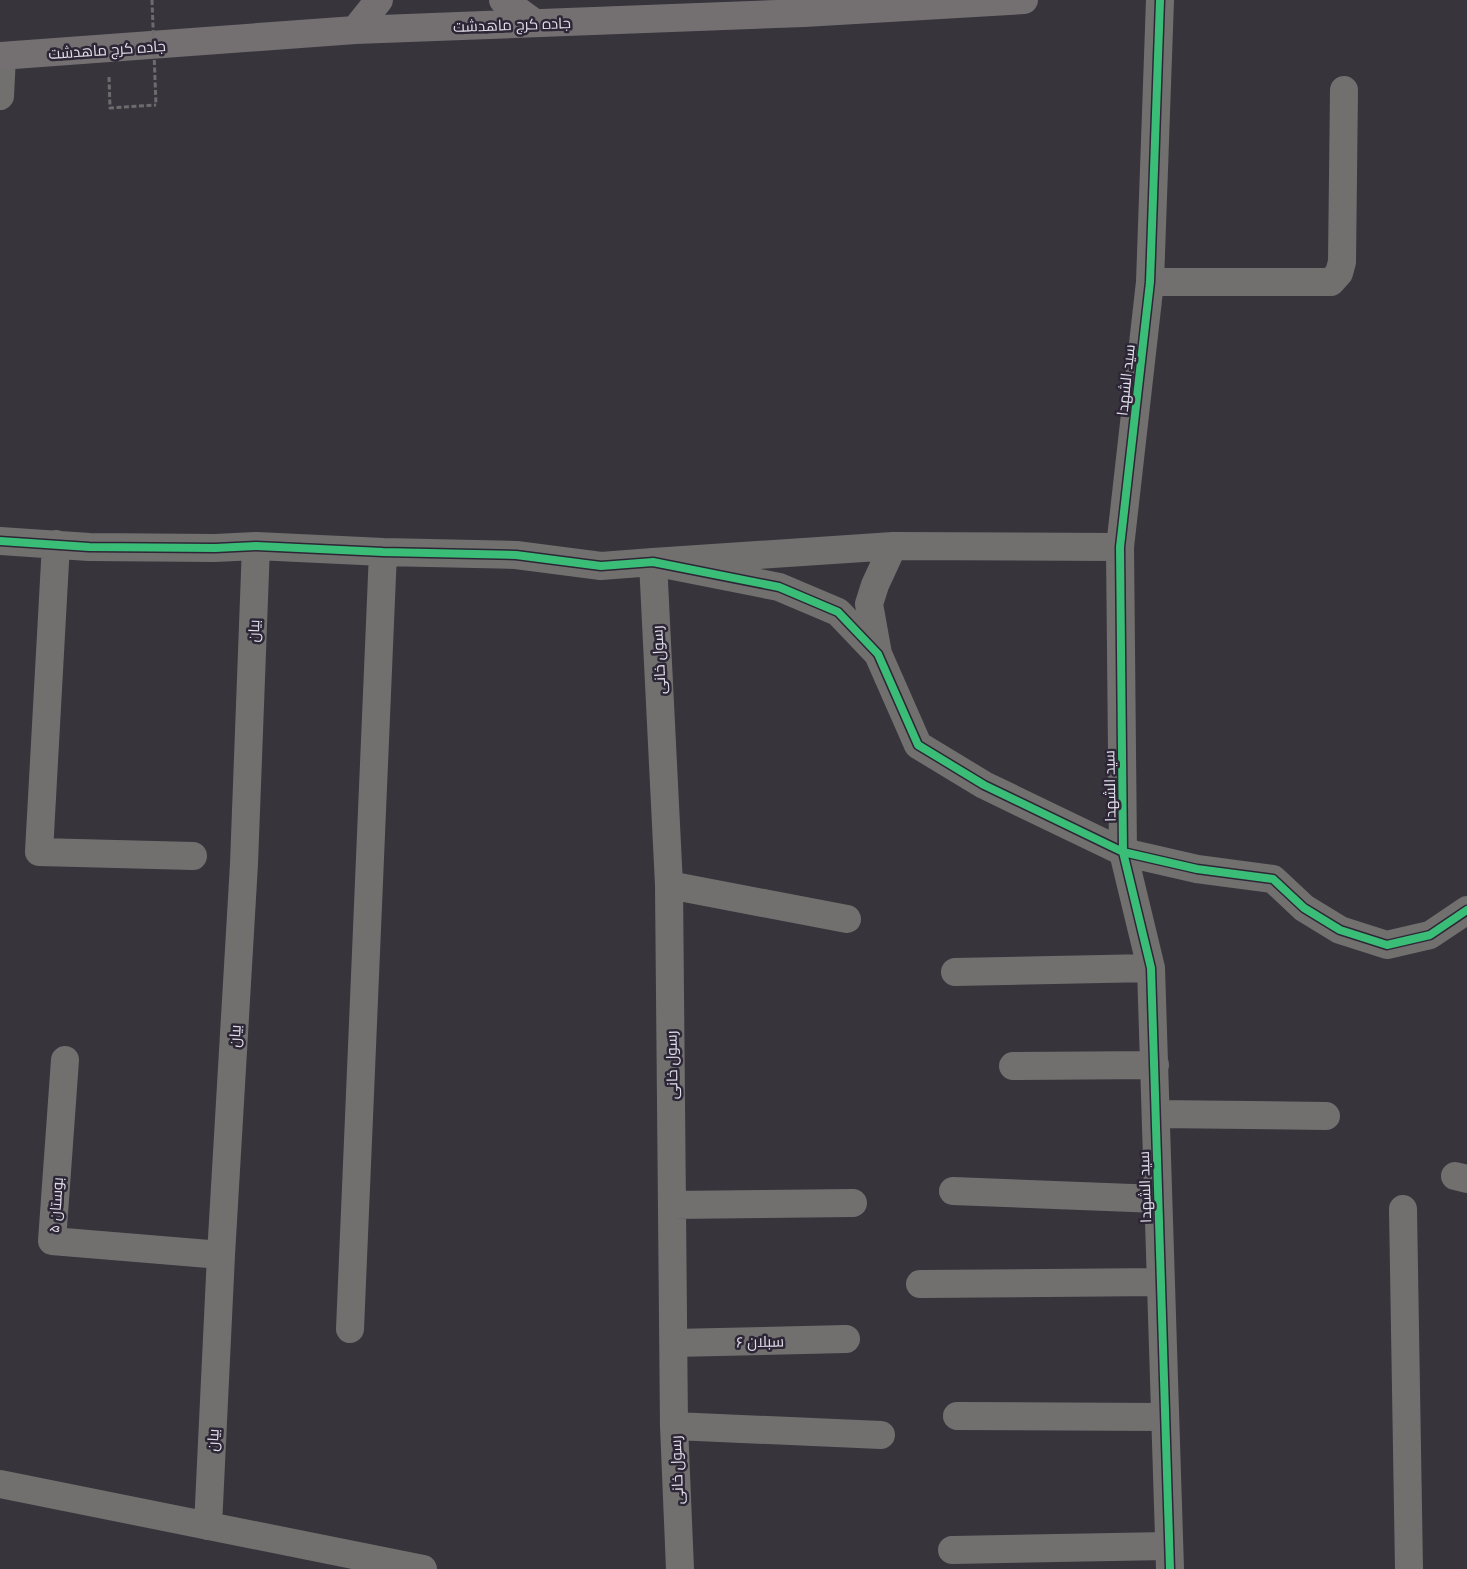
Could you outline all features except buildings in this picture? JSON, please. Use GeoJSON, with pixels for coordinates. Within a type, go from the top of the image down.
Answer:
{"type":"FeatureCollection","features":[{"type":"Feature","properties":{"kind":"main road"},"geometry":{"type":"LineString","coordinates":[[355,30],[378,0]]}},
{"type":"Feature","properties":{"kind":"main road"},"geometry":{"type":"LineString","coordinates":[[503,0],[535,23]]}},
{"type":"Feature","properties":{"kind":"main road","name":"جاده کرج ماهدشت"},"geometry":{"type":"LineString","coordinates":[[1,56],[355,30],[804,13],[1024,0]]}},
{"type":"Feature","properties":{"kind":"street","name":"سید الشهدا"},"geometry":{"type":"LineString","coordinates":[[1160,0],[1150,282],[1120,547],[1123,852],[1152,968],[1169,1557]]}},
{"type":"Feature","properties":{"kind":"street"},"geometry":{"type":"LineString","coordinates":[[0,96],[1,56]]}},
{"type":"Feature","properties":{"kind":"street"},"geometry":{"type":"LineString","coordinates":[[1150,282],[1331,282],[1339,273],[1342,262],[1344,90]]}},
{"type":"Feature","properties":{"kind":"street"},"geometry":{"type":"LineString","coordinates":[[0,541],[89,546],[215,548],[256,546],[383,552],[516,555],[601,566],[893,546],[1120,547]]}},
{"type":"Feature","properties":{"kind":"street"},"geometry":{"type":"LineString","coordinates":[[56,544],[39,852],[193,856]]}},
{"type":"Feature","properties":{"kind":"street","name":"بیان"},"geometry":{"type":"LineString","coordinates":[[208,1526],[221,1255],[244,864],[256,546]]}},
{"type":"Feature","properties":{"kind":"street"},"geometry":{"type":"LineString","coordinates":[[893,546],[875,584],[870,604],[878,654],[918,745],[984,785],[1123,852],[1196,869],[1273,879],[1304,908],[1340,930],[1387,945],[1430,935],[1467,910]]}},
{"type":"Feature","properties":{"kind":"street"},"geometry":{"type":"LineString","coordinates":[[350,1329],[383,552]]}},
{"type":"Feature","properties":{"kind":"street"},"geometry":{"type":"LineString","coordinates":[[653,562],[779,587],[838,612],[878,654]]}},
{"type":"Feature","properties":{"kind":"street","name":"رسول خانی"},"geometry":{"type":"LineString","coordinates":[[653,562],[669,885],[674,1426],[680,1569]]}},
{"type":"Feature","properties":{"kind":"street"},"geometry":{"type":"LineString","coordinates":[[669,885],[847,919]]}},
{"type":"Feature","properties":{"kind":"street"},"geometry":{"type":"LineString","coordinates":[[955,972],[1152,968]]}},
{"type":"Feature","properties":{"kind":"street","name":"بوستان ۵"},"geometry":{"type":"LineString","coordinates":[[65,1060],[52,1241],[221,1255]]}},
{"type":"Feature","properties":{"kind":"street"},"geometry":{"type":"LineString","coordinates":[[1012,1066],[1154,1065]]}},
{"type":"Feature","properties":{"kind":"street"},"geometry":{"type":"LineString","coordinates":[[1156,1114],[1326,1116]]}},
{"type":"Feature","properties":{"kind":"street"},"geometry":{"type":"LineString","coordinates":[[953,1191],[1158,1199]]}},
{"type":"Feature","properties":{"kind":"street"},"geometry":{"type":"LineString","coordinates":[[672,1205],[853,1203]]}},
{"type":"Feature","properties":{"kind":"street"},"geometry":{"type":"LineString","coordinates":[[1403,1209],[1409,1569]]}},
{"type":"Feature","properties":{"kind":"street"},"geometry":{"type":"LineString","coordinates":[[920,1284],[1161,1282]]}},
{"type":"Feature","properties":{"kind":"street","name":"سبلان ۶"},"geometry":{"type":"LineString","coordinates":[[674,1343],[846,1338]]}},
{"type":"Feature","properties":{"kind":"street"},"geometry":{"type":"LineString","coordinates":[[957,1416],[1164,1417]]}},
{"type":"Feature","properties":{"kind":"street"},"geometry":{"type":"LineString","coordinates":[[674,1426],[881,1435]]}},
{"type":"Feature","properties":{"kind":"street"},"geometry":{"type":"LineString","coordinates":[[0,1484],[423,1569]]}},
{"type":"Feature","properties":{"kind":"street"},"geometry":{"type":"LineString","coordinates":[[952,1550],[1169,1557]]}},
{"type":"Feature","properties":{"kind":"path"},"geometry":{"type":"LineString","coordinates":[[110,108],[156,105],[152,0]]}},
{"type":"Feature","properties":{"kind":"cycle path"},"geometry":{"type":"LineString","coordinates":[[1160,0],[1150,282],[1120,547],[1123,852],[1151,968],[1170,1569]]}},
{"type":"Feature","properties":{"kind":"cycle path"},"geometry":{"type":"LineString","coordinates":[[0,541],[89,547],[215,548],[256,546],[383,552],[516,555],[601,566],[653,562],[779,587],[838,612],[878,654],[918,745],[984,785],[1123,852],[1197,869],[1273,879],[1304,908],[1340,930],[1387,945],[1430,935],[1467,910]]}}]}
